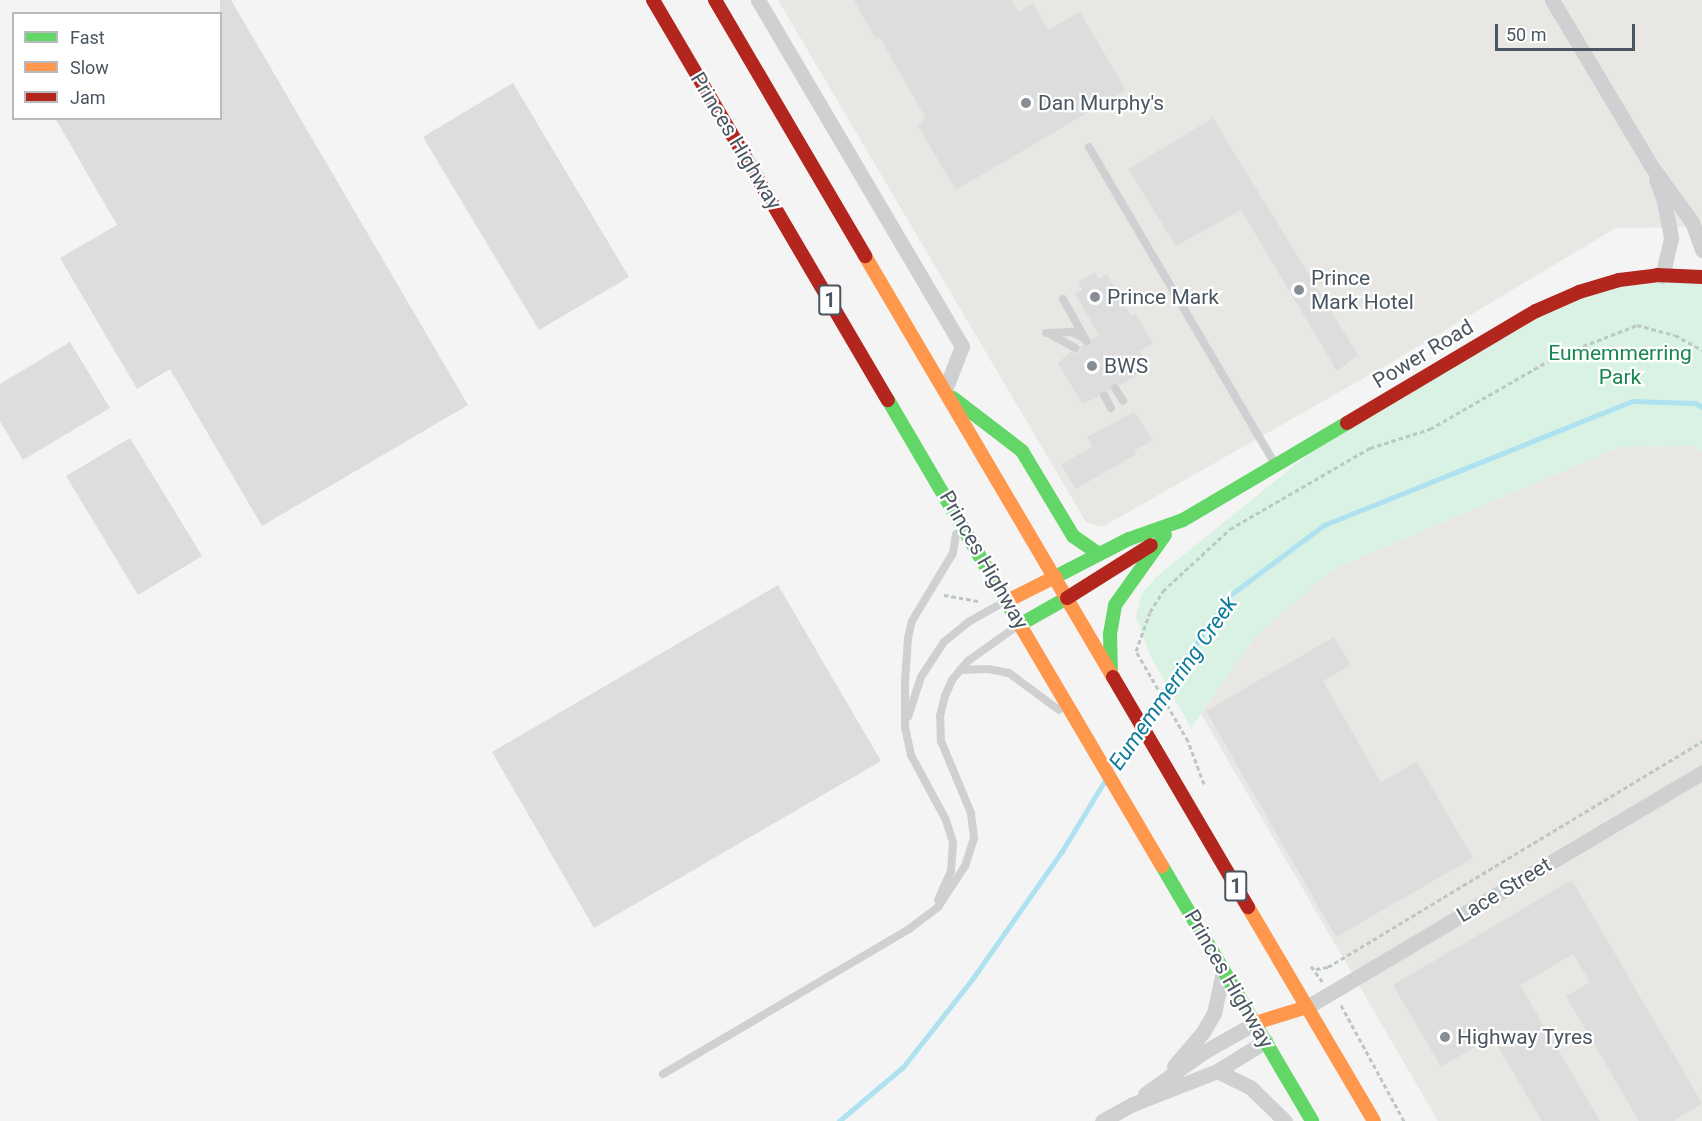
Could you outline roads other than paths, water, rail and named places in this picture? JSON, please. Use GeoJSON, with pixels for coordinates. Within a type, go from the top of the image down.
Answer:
{"type":"FeatureCollection","features":[{"type":"Feature","properties":{"kind":"main road","name":"Princes Highway"},"geometry":{"type":"LineString","coordinates":[[653,0],[1255,1023],[1274,1035],[1312,1121]]}},
{"type":"Feature","properties":{"kind":"main road","name":"1"},"geometry":{"type":"LineString","coordinates":[[715,0],[1374,1121]]}},
{"type":"Feature","properties":{"kind":"main road","name":"Power Road"},"geometry":{"type":"LineString","coordinates":[[1007,601],[1099,554],[1182,520],[1536,311],[1579,292],[1619,280],[1662,276],[1702,277]]}},
{"type":"Feature","properties":{"kind":"main road"},"geometry":{"type":"LineString","coordinates":[[946,392],[1022,451],[1073,536],[1084,546],[1099,554]]}},
{"type":"Feature","properties":{"kind":"main road","name":"Power Road"},"geometry":{"type":"LineString","coordinates":[[1021,624],[1067,598],[1165,535],[1182,520]]}},
{"type":"Feature","properties":{"kind":"main road"},"geometry":{"type":"LineString","coordinates":[[1112,674],[1110,634],[1115,605],[1165,535]]}},
{"type":"Feature","properties":{"kind":"main road"},"geometry":{"type":"LineString","coordinates":[[1255,1023],[1306,1007]]}},
{"type":"Feature","properties":{"kind":"main road"},"geometry":{"type":"LineString","coordinates":[[1274,1035],[1306,1007]]}},
{"type":"Feature","properties":{"kind":"street"},"geometry":{"type":"LineString","coordinates":[[758,0],[962,346],[962,351],[949,375],[946,392]]}},
{"type":"Feature","properties":{"kind":"street"},"geometry":{"type":"LineString","coordinates":[[1552,0],[1652,167],[1692,222],[1702,250]]}},
{"type":"Feature","properties":{"kind":"street"},"geometry":{"type":"LineString","coordinates":[[1652,167],[1664,201],[1671,238],[1662,276]]}},
{"type":"Feature","properties":{"kind":"street","name":"Lace Street"},"geometry":{"type":"LineString","coordinates":[[1306,1007],[1702,772]]}},
{"type":"Feature","properties":{"kind":"street"},"geometry":{"type":"LineString","coordinates":[[1161,1082],[1209,1023],[1218,999],[1224,970]]}},
{"type":"Feature","properties":{"kind":"street"},"geometry":{"type":"LineString","coordinates":[[1133,1104],[1202,1053],[1255,1023]]}},
{"type":"Feature","properties":{"kind":"street"},"geometry":{"type":"LineString","coordinates":[[1102,1121],[1133,1104],[1217,1071],[1274,1035]]}},
{"type":"Feature","properties":{"kind":"street"},"geometry":{"type":"LineString","coordinates":[[1217,1071],[1250,1087],[1285,1121]]}},
{"type":"Feature","properties":{"kind":"lane"},"geometry":{"type":"LineString","coordinates":[[1089,147],[1276,465]]}},
{"type":"Feature","properties":{"kind":"lane"},"geometry":{"type":"LineString","coordinates":[[1063,299],[1087,342],[1072,333],[1046,333],[1075,348]]}},
{"type":"Feature","properties":{"kind":"lane"},"geometry":{"type":"LineString","coordinates":[[1115,388],[1123,401]]}},
{"type":"Feature","properties":{"kind":"lane"},"geometry":{"type":"LineString","coordinates":[[1104,396],[1111,408]]}},
{"type":"Feature","properties":{"kind":"lane"},"geometry":{"type":"LineString","coordinates":[[909,929],[930,911],[942,893],[951,871],[953,850],[946,820],[911,755],[905,727],[909,629],[917,610],[953,553],[957,515]]}},
{"type":"Feature","properties":{"kind":"lane"},"geometry":{"type":"LineString","coordinates":[[905,727],[921,677],[938,649],[970,621],[1007,601]]}},
{"type":"Feature","properties":{"kind":"lane"},"geometry":{"type":"LineString","coordinates":[[663,1074],[909,929],[938,908],[961,872],[973,847],[971,813],[950,768],[939,728],[945,696],[960,670],[982,649],[1021,624]]}},
{"type":"Feature","properties":{"kind":"lane"},"geometry":{"type":"LineString","coordinates":[[960,670],[988,669],[1009,673],[1086,734]]}},
{"type":"Feature","properties":{"kind":"waterway","name":"Eumemmerring Creek"},"geometry":{"type":"LineString","coordinates":[[1146,716],[1229,596],[1324,525],[1633,401],[1695,403],[1702,407]]}},
{"type":"Feature","properties":{"kind":"waterway","name":"Eumemmerring Creek"},"geometry":{"type":"LineString","coordinates":[[1114,766],[1136,731]]}},
{"type":"Feature","properties":{"kind":"waterway","name":"Eumemmerring Creek"},"geometry":{"type":"LineString","coordinates":[[839,1121],[903,1067],[973,978],[1062,851],[1104,782]]}},
{"type":"Feature","properties":{"kind":"place","name":"Dan Murphy's"},"geometry":{"type":"Point","coordinates":[1026,103]}},
{"type":"Feature","properties":{"kind":"place","name":"Prince Mark Hotel"},"geometry":{"type":"Point","coordinates":[1299,290]}},
{"type":"Feature","properties":{"kind":"place","name":"Prince Mark"},"geometry":{"type":"Point","coordinates":[1095,297]}},
{"type":"Feature","properties":{"kind":"place","name":"BWS"},"geometry":{"type":"Point","coordinates":[1092,366]}},
{"type":"Feature","properties":{"kind":"place","name":"Highway Tyres"},"geometry":{"type":"Point","coordinates":[1445,1037]}},
{"type":"Feature","properties":{"kind":"park label","name":"Eumemmerring Park"},"geometry":{"type":"Point","coordinates":[1620,365]}}]}
